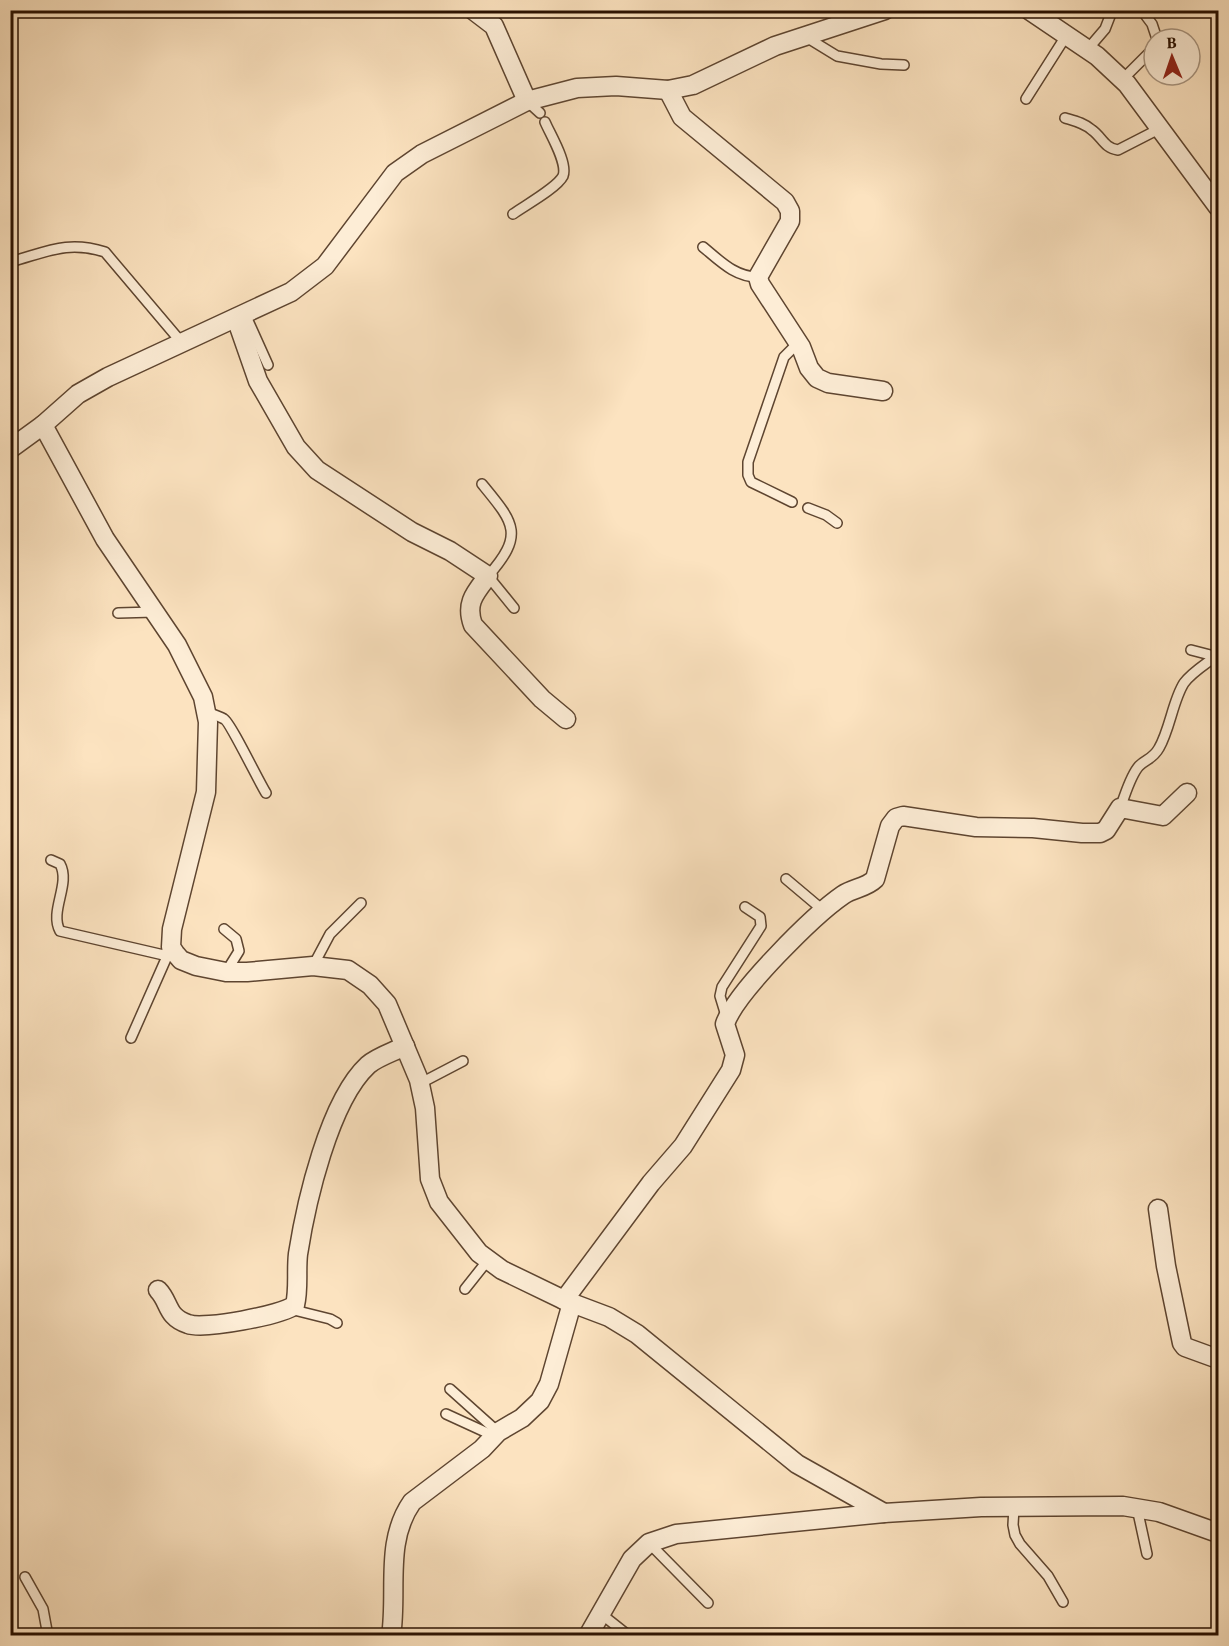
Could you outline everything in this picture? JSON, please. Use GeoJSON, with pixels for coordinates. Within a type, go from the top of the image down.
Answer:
{"type":"FeatureCollection","features":[{"type":"Feature","properties":{"kind":"street"},"geometry":{"type":"LineString","coordinates":[[473,10],[494,26],[537,112]]}},
{"type":"Feature","properties":{"kind":"street"},"geometry":{"type":"LineString","coordinates":[[10,449],[43,425],[78,394],[108,377],[291,292],[325,266],[395,173],[422,154],[537,112],[577,88],[616,86],[668,90],[693,85],[775,46],[885,10]]}},
{"type":"Feature","properties":{"kind":"street"},"geometry":{"type":"LineString","coordinates":[[1029,10],[1087,50],[1122,80],[1218,207]]}},
{"type":"Feature","properties":{"kind":"street"},"geometry":{"type":"LineString","coordinates":[[668,90],[682,117],[785,202],[790,211],[790,221],[758,277],[760,284],[801,347],[809,368],[817,378],[828,383],[883,391]]}},
{"type":"Feature","properties":{"kind":"street"},"geometry":{"type":"LineString","coordinates":[[241,316],[258,381],[296,447],[316,470],[412,532],[450,551],[488,576],[469,606],[472,625],[542,699],[566,719]]}},
{"type":"Feature","properties":{"kind":"street"},"geometry":{"type":"LineString","coordinates":[[43,425],[105,539],[177,645],[203,698],[208,722],[206,792],[172,929],[170,952],[181,960],[196,966],[226,972],[313,966],[348,970],[370,986],[387,1004],[419,1084],[425,1108],[430,1179],[439,1202],[479,1253],[502,1270],[568,1302],[609,1317],[638,1334],[798,1464],[884,1513]]}},
{"type":"Feature","properties":{"kind":"street"},"geometry":{"type":"LineString","coordinates":[[391,1635],[394,1614],[393,1555],[407,1509],[412,1502],[482,1449],[496,1434],[522,1418],[540,1401],[549,1384],[568,1302],[651,1183],[683,1146],[731,1070],[735,1055],[726,1030],[727,1019],[744,993],[796,936],[842,895],[870,884],[875,879],[893,821],[899,817],[976,827],[1100,833],[1106,830],[1120,808],[1163,816],[1186,793]]}},
{"type":"Feature","properties":{"kind":"street"},"geometry":{"type":"LineString","coordinates":[[158,1290],[174,1316],[190,1325],[232,1322],[290,1309],[296,1303],[298,1255],[312,1180],[334,1121],[361,1072],[370,1063],[405,1046]]}},
{"type":"Feature","properties":{"kind":"street"},"geometry":{"type":"LineString","coordinates":[[1158,1209],[1166,1266],[1182,1343],[1185,1347],[1218,1359]]}},
{"type":"Feature","properties":{"kind":"street"},"geometry":{"type":"LineString","coordinates":[[588,1635],[632,1559],[649,1543],[676,1534],[884,1513],[1014,1507],[1124,1506],[1159,1512],[1218,1533]]}},
{"type":"Feature","properties":{"kind":"lane"},"geometry":{"type":"LineString","coordinates":[[1087,50],[1105,29],[1112,11]]}},
{"type":"Feature","properties":{"kind":"lane"},"geometry":{"type":"LineString","coordinates":[[1146,16],[1153,27]]}},
{"type":"Feature","properties":{"kind":"lane"},"geometry":{"type":"LineString","coordinates":[[804,36],[837,56],[881,64],[904,65]]}},
{"type":"Feature","properties":{"kind":"lane"},"geometry":{"type":"LineString","coordinates":[[1026,99],[1066,36]]}},
{"type":"Feature","properties":{"kind":"lane"},"geometry":{"type":"LineString","coordinates":[[1122,80],[1142,60]]}},
{"type":"Feature","properties":{"kind":"lane"},"geometry":{"type":"LineString","coordinates":[[513,214],[563,176],[563,165],[559,153],[537,112]]}},
{"type":"Feature","properties":{"kind":"lane"},"geometry":{"type":"LineString","coordinates":[[1065,118],[1083,123],[1095,131],[1105,145],[1118,150],[1160,129]]}},
{"type":"Feature","properties":{"kind":"lane"},"geometry":{"type":"LineString","coordinates":[[10,262],[70,246],[89,247],[105,252],[182,343]]}},
{"type":"Feature","properties":{"kind":"lane"},"geometry":{"type":"LineString","coordinates":[[703,247],[734,272],[745,277],[758,277]]}},
{"type":"Feature","properties":{"kind":"lane"},"geometry":{"type":"LineString","coordinates":[[241,316],[268,365]]}},
{"type":"Feature","properties":{"kind":"lane"},"geometry":{"type":"LineString","coordinates":[[792,502],[752,482],[748,475],[748,462],[784,357],[792,349],[801,347]]}},
{"type":"Feature","properties":{"kind":"lane"},"geometry":{"type":"LineString","coordinates":[[482,484],[505,512],[512,532],[508,549],[488,576],[514,608]]}},
{"type":"Feature","properties":{"kind":"lane"},"geometry":{"type":"LineString","coordinates":[[808,508],[826,515],[837,523]]}},
{"type":"Feature","properties":{"kind":"lane"},"geometry":{"type":"LineString","coordinates":[[118,613],[155,612]]}},
{"type":"Feature","properties":{"kind":"lane"},"geometry":{"type":"LineString","coordinates":[[1191,650],[1217,657]]}},
{"type":"Feature","properties":{"kind":"lane"},"geometry":{"type":"LineString","coordinates":[[1120,808],[1136,772],[1160,746],[1182,686],[1217,657]]}},
{"type":"Feature","properties":{"kind":"lane"},"geometry":{"type":"LineString","coordinates":[[206,712],[225,719],[232,728],[243,753],[266,793]]}},
{"type":"Feature","properties":{"kind":"lane"},"geometry":{"type":"LineString","coordinates":[[51,860],[60,864],[63,872],[57,918],[60,931],[170,952],[131,1038]]}},
{"type":"Feature","properties":{"kind":"lane"},"geometry":{"type":"LineString","coordinates":[[786,879],[824,911]]}},
{"type":"Feature","properties":{"kind":"lane"},"geometry":{"type":"LineString","coordinates":[[313,966],[330,934],[362,903]]}},
{"type":"Feature","properties":{"kind":"lane"},"geometry":{"type":"LineString","coordinates":[[727,1019],[720,996],[722,987],[761,926],[760,917],[745,907]]}},
{"type":"Feature","properties":{"kind":"lane"},"geometry":{"type":"LineString","coordinates":[[224,929],[236,939],[239,951],[226,972]]}},
{"type":"Feature","properties":{"kind":"lane"},"geometry":{"type":"LineString","coordinates":[[419,1084],[463,1061]]}},
{"type":"Feature","properties":{"kind":"lane"},"geometry":{"type":"LineString","coordinates":[[465,1289],[488,1260]]}},
{"type":"Feature","properties":{"kind":"lane"},"geometry":{"type":"LineString","coordinates":[[290,1309],[330,1319],[337,1323]]}},
{"type":"Feature","properties":{"kind":"lane"},"geometry":{"type":"LineString","coordinates":[[450,1389],[496,1434]]}},
{"type":"Feature","properties":{"kind":"lane"},"geometry":{"type":"LineString","coordinates":[[446,1414],[496,1434]]}},
{"type":"Feature","properties":{"kind":"lane"},"geometry":{"type":"LineString","coordinates":[[1014,1507],[1015,1535],[1048,1576],[1062,1602]]}},
{"type":"Feature","properties":{"kind":"lane"},"geometry":{"type":"LineString","coordinates":[[1137,1508],[1148,1554]]}},
{"type":"Feature","properties":{"kind":"lane"},"geometry":{"type":"LineString","coordinates":[[649,1543],[708,1603]]}},
{"type":"Feature","properties":{"kind":"lane"},"geometry":{"type":"LineString","coordinates":[[25,1577],[43,1609],[48,1635]]}},
{"type":"Feature","properties":{"kind":"lane"},"geometry":{"type":"LineString","coordinates":[[600,1612],[629,1635]]}}]}
